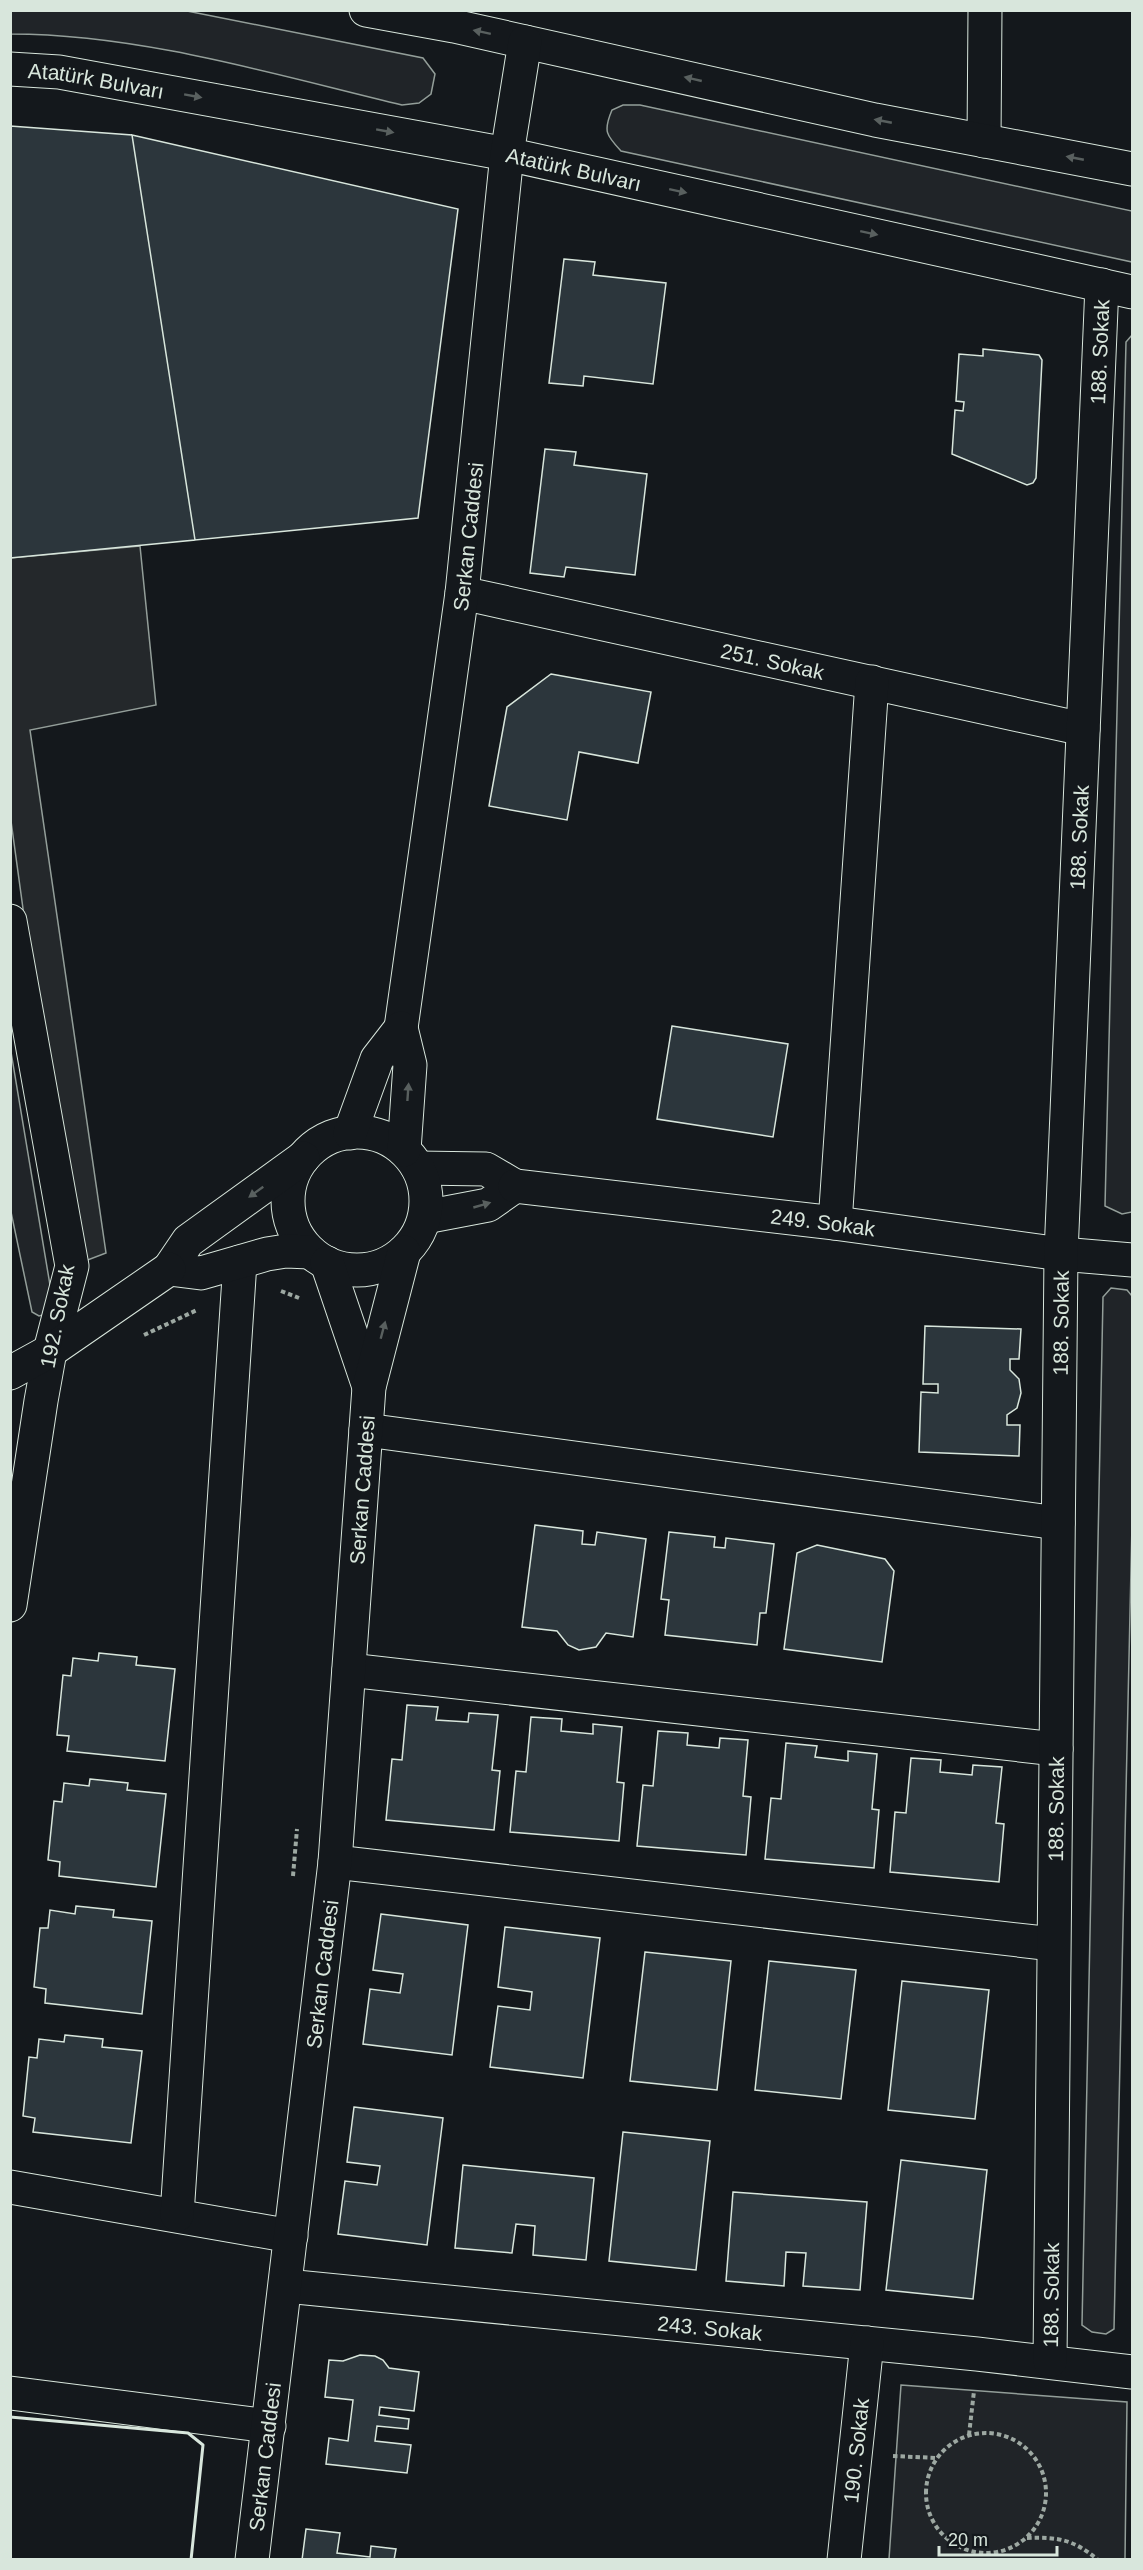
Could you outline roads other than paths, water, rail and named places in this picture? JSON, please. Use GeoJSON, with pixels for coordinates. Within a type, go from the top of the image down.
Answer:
{"type":"FeatureCollection","features":[{"type":"Feature","properties":{"kind":"street"},"geometry":{"type":"LineString","coordinates":[[366,10],[454,26],[875,120],[1132,169]]}},
{"type":"Feature","properties":{"kind":"street"},"geometry":{"type":"LineString","coordinates":[[984,141],[986,10]]}},
{"type":"Feature","properties":{"kind":"street","name":"Serkan Caddesi"},"geometry":{"type":"LineString","coordinates":[[411,1159],[410,1065],[400,1028],[462,593],[507,154],[525,42]]}},
{"type":"Feature","properties":{"kind":"street","name":"Atatürk Bulvarı"},"geometry":{"type":"LineString","coordinates":[[10,69],[59,72],[507,154],[1117,289]]}},
{"type":"Feature","properties":{"kind":"street","name":"188. Sokak"},"geometry":{"type":"LineString","coordinates":[[1050,2361],[1061,1254],[1083,729],[1117,289]]}},
{"type":"Feature","properties":{"kind":"street","name":"251. Sokak"},"geometry":{"type":"LineString","coordinates":[[462,593],[1083,729]]}},
{"type":"Feature","properties":{"kind":"street"},"geometry":{"type":"LineString","coordinates":[[835,1223],[872,682]]}},
{"type":"Feature","properties":{"kind":"street","name":"192. Sokak"},"geometry":{"type":"LineString","coordinates":[[10,921],[72,1266],[50,1351],[10,1605]]}},
{"type":"Feature","properties":{"kind":"street","name":"Serkan Caddesi"},"geometry":{"type":"LineString","coordinates":[[350,1133],[377,1059],[400,1028]]}},
{"type":"Feature","properties":{"kind":"street"},"geometry":{"type":"LineString","coordinates":[[11,1371],[50,1351],[169,1269],[188,1241],[303,1158],[320,1143],[340,1134],[363,1132],[385,1138],[411,1159],[428,1193],[425,1217],[416,1236],[404,1252],[387,1263],[367,1270],[346,1269],[318,1258],[286,1251],[240,1277],[169,1269]]}},
{"type":"Feature","properties":{"kind":"street"},"geometry":{"type":"LineString","coordinates":[[303,1158],[292,1178],[288,1197],[290,1217],[297,1236],[318,1258]]}},
{"type":"Feature","properties":{"kind":"street"},"geometry":{"type":"LineString","coordinates":[[411,1159],[486,1169],[515,1186],[488,1205],[425,1217]]}},
{"type":"Feature","properties":{"kind":"street","name":"249. Sokak"},"geometry":{"type":"LineString","coordinates":[[515,1186],[835,1223],[1061,1254],[1132,1260]]}},
{"type":"Feature","properties":{"kind":"street","name":"Serkan Caddesi"},"geometry":{"type":"LineString","coordinates":[[252,2559],[335,1862],[369,1387],[404,1252]]}},
{"type":"Feature","properties":{"kind":"street","name":"Serkan Caddesi"},"geometry":{"type":"LineString","coordinates":[[318,1258],[369,1387]]}},
{"type":"Feature","properties":{"kind":"street"},"geometry":{"type":"LineString","coordinates":[[177,2215],[240,1277]]}},
{"type":"Feature","properties":{"kind":"street"},"geometry":{"type":"LineString","coordinates":[[366,1430],[1058,1523]]}},
{"type":"Feature","properties":{"kind":"street"},"geometry":{"type":"LineString","coordinates":[[349,1670],[1056,1749]]}},
{"type":"Feature","properties":{"kind":"street"},"geometry":{"type":"LineString","coordinates":[[335,1862],[1053,1944]]}},
{"type":"Feature","properties":{"kind":"street"},"geometry":{"type":"LineString","coordinates":[[10,2187],[291,2236]]}},
{"type":"Feature","properties":{"kind":"street","name":"243. Sokak"},"geometry":{"type":"LineString","coordinates":[[286,2286],[1050,2361],[1132,2372]]}},
{"type":"Feature","properties":{"kind":"street","name":"190. Sokak"},"geometry":{"type":"LineString","coordinates":[[844,2559],[867,2343]]}},
{"type":"Feature","properties":{"kind":"street"},"geometry":{"type":"LineString","coordinates":[[10,2393],[269,2426]]}}]}
